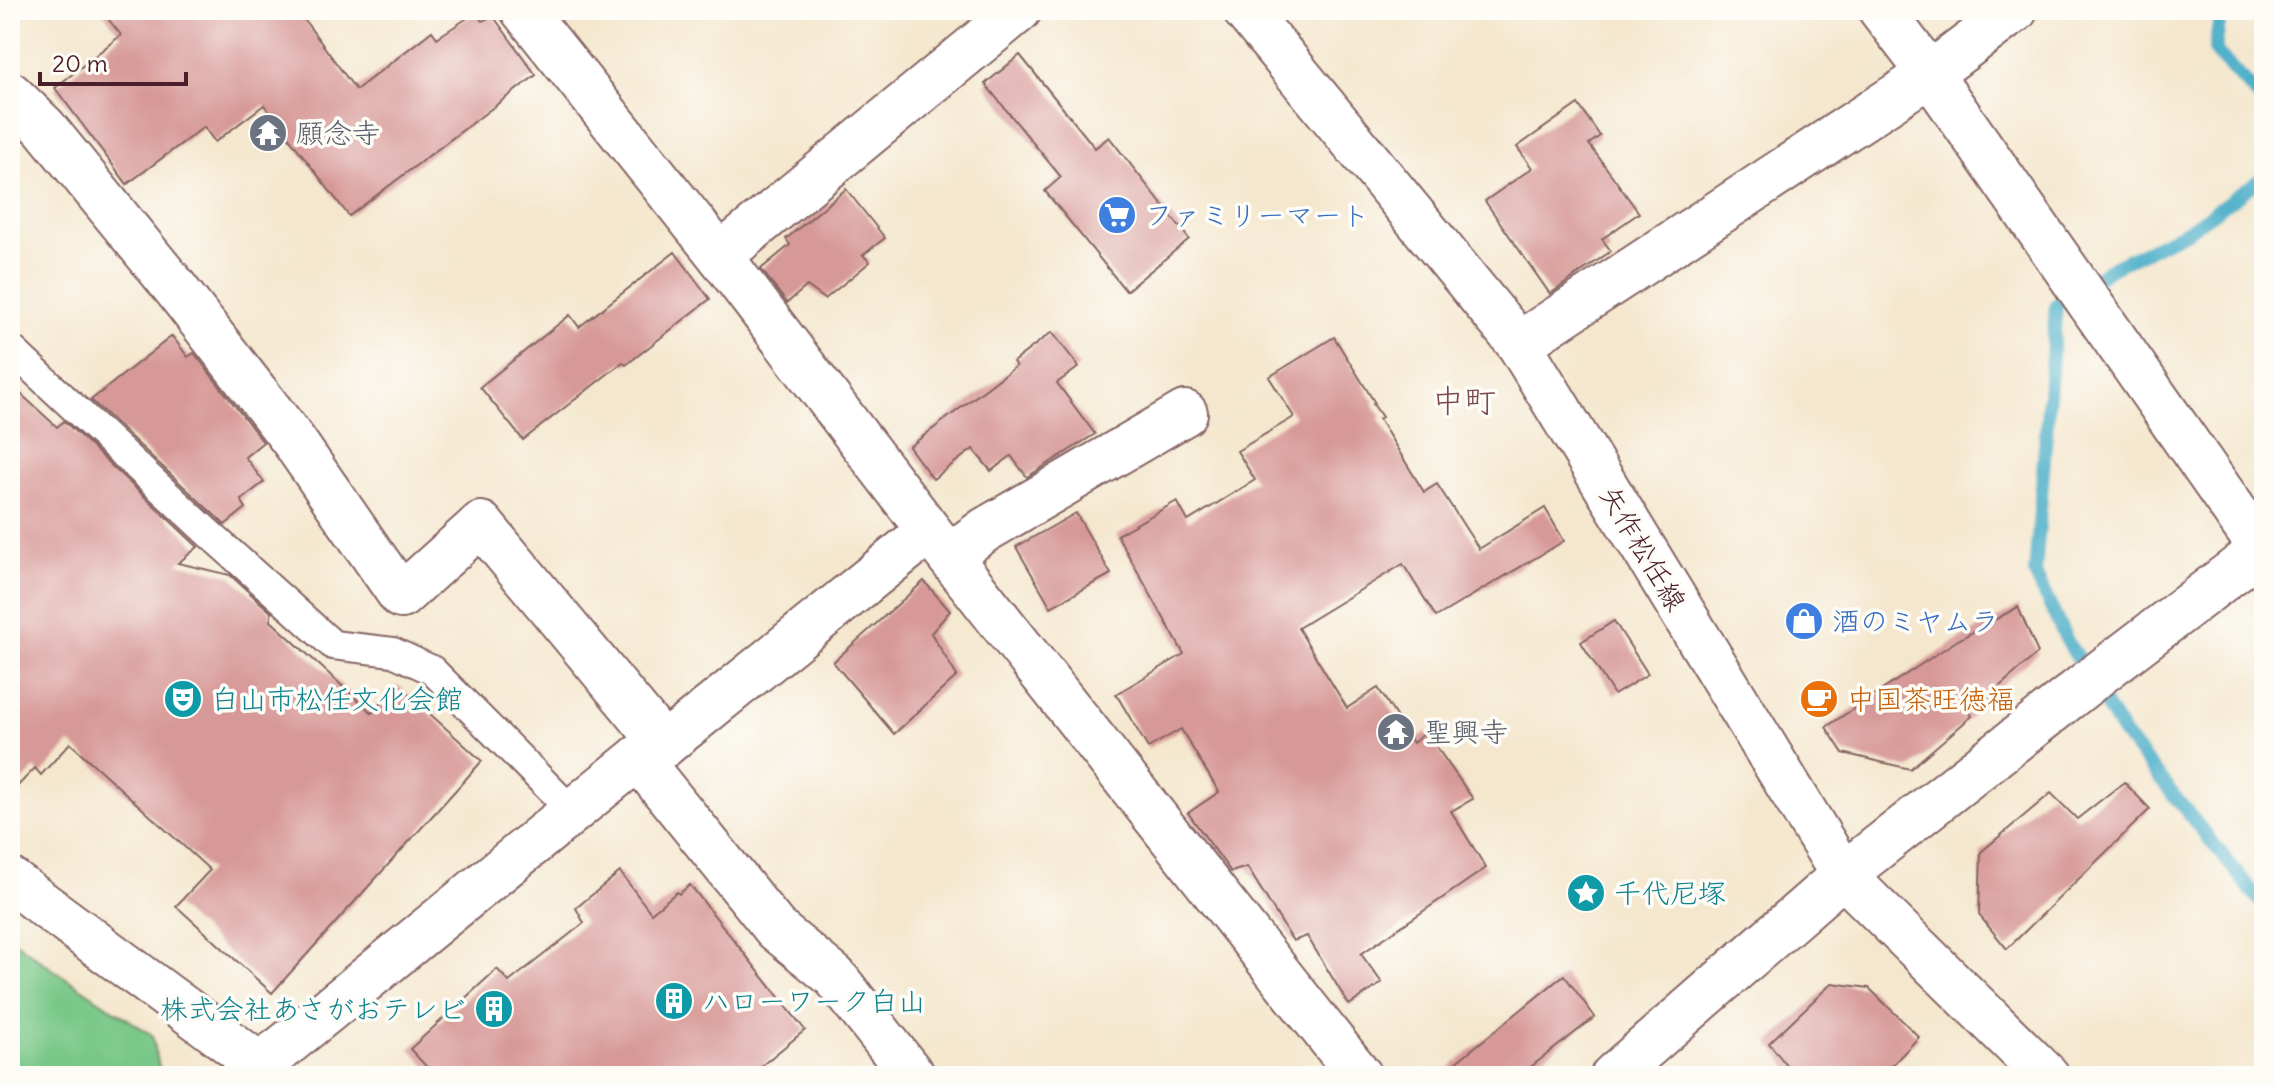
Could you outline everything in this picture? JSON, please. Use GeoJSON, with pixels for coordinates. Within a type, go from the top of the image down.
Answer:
{"type":"FeatureCollection","features":[{"type":"Feature","properties":{"kind":"street"},"geometry":{"type":"LineString","coordinates":[[523,10],[720,256],[939,544],[1360,1076]]}},
{"type":"Feature","properties":{"kind":"street"},"geometry":{"type":"LineString","coordinates":[[720,256],[1019,10]]}},
{"type":"Feature","properties":{"kind":"street","name":"矢作松任線"},"geometry":{"type":"LineString","coordinates":[[1245,10],[1519,344],[1843,875],[2047,1076]]}},
{"type":"Feature","properties":{"kind":"street"},"geometry":{"type":"LineString","coordinates":[[1613,1076],[1843,875],[2089,681],[2263,550],[1930,74],[1881,10]]}},
{"type":"Feature","properties":{"kind":"street"},"geometry":{"type":"LineString","coordinates":[[1519,344],[1930,74],[2015,10]]}},
{"type":"Feature","properties":{"kind":"street"},"geometry":{"type":"LineString","coordinates":[[10,94],[44,127],[176,289],[293,440],[401,596],[481,524],[651,752],[776,929],[835,977],[913,1076]]}},
{"type":"Feature","properties":{"kind":"street"},"geometry":{"type":"LineString","coordinates":[[10,880],[257,1072],[294,1038],[572,811],[939,544],[985,530],[1185,413]]}},
{"type":"Feature","properties":{"kind":"lane"},"geometry":{"type":"LineString","coordinates":[[10,348],[333,645],[393,652],[432,670],[572,811]]}},
{"type":"Feature","properties":{"kind":"green space"},"geometry":{"type":"Polygon","coordinates":[[[10,938],[152,1035],[161,1076],[10,1076],[10,938]]]}},
{"type":"Feature","properties":{"kind":"building"},"geometry":{"type":"Polygon","coordinates":[[[101,10],[297,10],[356,90],[432,31],[437,38],[475,13],[482,21],[493,16],[536,75],[349,216],[264,105],[215,142],[204,127],[127,184],[55,88],[121,35],[101,10]]]}},
{"type":"Feature","properties":{"kind":"building","name":"ファミリーマート"},"geometry":{"type":"Polygon","coordinates":[[[1020,55],[1095,148],[1109,137],[1189,239],[1126,291],[1045,191],[1061,177],[985,84],[1020,55]]]}},
{"type":"Feature","properties":{"kind":"building"},"geometry":{"type":"Polygon","coordinates":[[[1578,104],[1600,136],[1589,144],[1639,213],[1602,239],[1611,251],[1550,294],[1485,201],[1532,168],[1517,147],[1578,104]]]}},
{"type":"Feature","properties":{"kind":"building"},"geometry":{"type":"Polygon","coordinates":[[[846,189],[885,238],[863,255],[870,262],[825,299],[807,286],[787,303],[761,269],[790,245],[786,239],[846,189]]]}},
{"type":"Feature","properties":{"kind":"building"},"geometry":{"type":"Polygon","coordinates":[[[675,252],[710,299],[523,440],[480,387],[570,315],[579,327],[675,252]]]}},
{"type":"Feature","properties":{"kind":"building"},"geometry":{"type":"Polygon","coordinates":[[[1052,332],[1079,367],[1057,383],[1095,434],[1027,477],[1011,456],[991,471],[973,449],[933,479],[909,447],[1016,366],[1013,362],[1052,332]]]}},
{"type":"Feature","properties":{"kind":"building"},"geometry":{"type":"Polygon","coordinates":[[[172,336],[188,357],[194,353],[263,442],[245,457],[264,482],[241,500],[246,508],[225,525],[91,400],[172,336]]]}},
{"type":"Feature","properties":{"kind":"building"},"geometry":{"type":"Polygon","coordinates":[[[1334,337],[1424,492],[1437,484],[1479,549],[1545,508],[1564,541],[1436,617],[1403,564],[1298,628],[1347,708],[1378,688],[1413,743],[1426,732],[1473,799],[1451,811],[1486,868],[1361,954],[1382,983],[1349,1005],[1307,936],[1293,941],[1247,867],[1231,872],[1188,813],[1219,792],[1181,729],[1148,748],[1116,694],[1184,654],[1117,535],[1177,501],[1188,521],[1255,480],[1237,451],[1294,417],[1269,377],[1334,337]]]}},
{"type":"Feature","properties":{"kind":"building","name":"白山市松任文化会館"},"geometry":{"type":"Polygon","coordinates":[[[10,384],[57,427],[64,421],[198,547],[178,563],[230,575],[271,612],[271,621],[372,713],[398,685],[482,761],[272,993],[176,906],[210,870],[70,743],[41,775],[35,768],[10,794],[10,384]]]}},
{"type":"Feature","properties":{"kind":"building"},"geometry":{"type":"Polygon","coordinates":[[[1076,513],[1111,574],[1051,607],[1016,547],[1076,513]]]}},
{"type":"Feature","properties":{"kind":"building"},"geometry":{"type":"Polygon","coordinates":[[[924,581],[950,611],[931,633],[957,676],[894,734],[833,662],[924,581]]]}},
{"type":"Feature","properties":{"kind":"building"},"geometry":{"type":"Polygon","coordinates":[[[2018,607],[2038,653],[1910,769],[1843,753],[1826,727],[1958,640],[2018,607]]]}},
{"type":"Feature","properties":{"kind":"building"},"geometry":{"type":"Polygon","coordinates":[[[1614,621],[1648,674],[1614,695],[1581,642],[1614,621]]]}},
{"type":"Feature","properties":{"kind":"building"},"geometry":{"type":"Polygon","coordinates":[[[2124,782],[2150,809],[2007,949],[1979,915],[1981,852],[2051,793],[2077,819],[2124,782]]]}},
{"type":"Feature","properties":{"kind":"building"},"geometry":{"type":"Polygon","coordinates":[[[620,872],[651,913],[690,885],[805,1030],[749,1076],[435,1076],[410,1049],[497,969],[509,982],[584,923],[576,908],[620,872]]]}},
{"type":"Feature","properties":{"kind":"building"},"geometry":{"type":"Polygon","coordinates":[[[1564,975],[1595,1017],[1519,1076],[1439,1076],[1564,975]]]}},
{"type":"Feature","properties":{"kind":"building"},"geometry":{"type":"Polygon","coordinates":[[[1832,983],[1869,988],[1919,1037],[1882,1076],[1795,1076],[1769,1043],[1832,983]]]}},
{"type":"Feature","properties":{"kind":"waterway"},"geometry":{"type":"LineString","coordinates":[[2221,10],[2215,51],[2264,102]]}},
{"type":"Feature","properties":{"kind":"waterway"},"geometry":{"type":"LineString","coordinates":[[2264,177],[2187,231],[2113,267],[2056,305],[2035,574],[2066,639],[2122,732],[2264,906]]}},
{"type":"Feature","properties":{"kind":"place","name":"願念寺"},"geometry":{"type":"Point","coordinates":[268,133]}},
{"type":"Feature","properties":{"kind":"place","name":"ファミリーマート"},"geometry":{"type":"Point","coordinates":[1117,215]}},
{"type":"Feature","properties":{"kind":"place","name":"酒のミヤムラ"},"geometry":{"type":"Point","coordinates":[1804,621]}},
{"type":"Feature","properties":{"kind":"place","name":"白山市松任文化会館"},"geometry":{"type":"Point","coordinates":[183,699]}},
{"type":"Feature","properties":{"kind":"place","name":"中国茶旺徳福"},"geometry":{"type":"Point","coordinates":[1819,699]}},
{"type":"Feature","properties":{"kind":"place","name":"聖興寺"},"geometry":{"type":"Point","coordinates":[1396,732]}},
{"type":"Feature","properties":{"kind":"place","name":"千代尼塚"},"geometry":{"type":"Point","coordinates":[1586,893]}},
{"type":"Feature","properties":{"kind":"place","name":"ハローワーク白山"},"geometry":{"type":"Point","coordinates":[674,1001]}},
{"type":"Feature","properties":{"kind":"place","name":"株式会社あさがおテレビ"},"geometry":{"type":"Point","coordinates":[494,1009]}},
{"type":"Feature","properties":{"kind":"district","name":"中町"},"geometry":{"type":"Point","coordinates":[1464,400]}}]}
